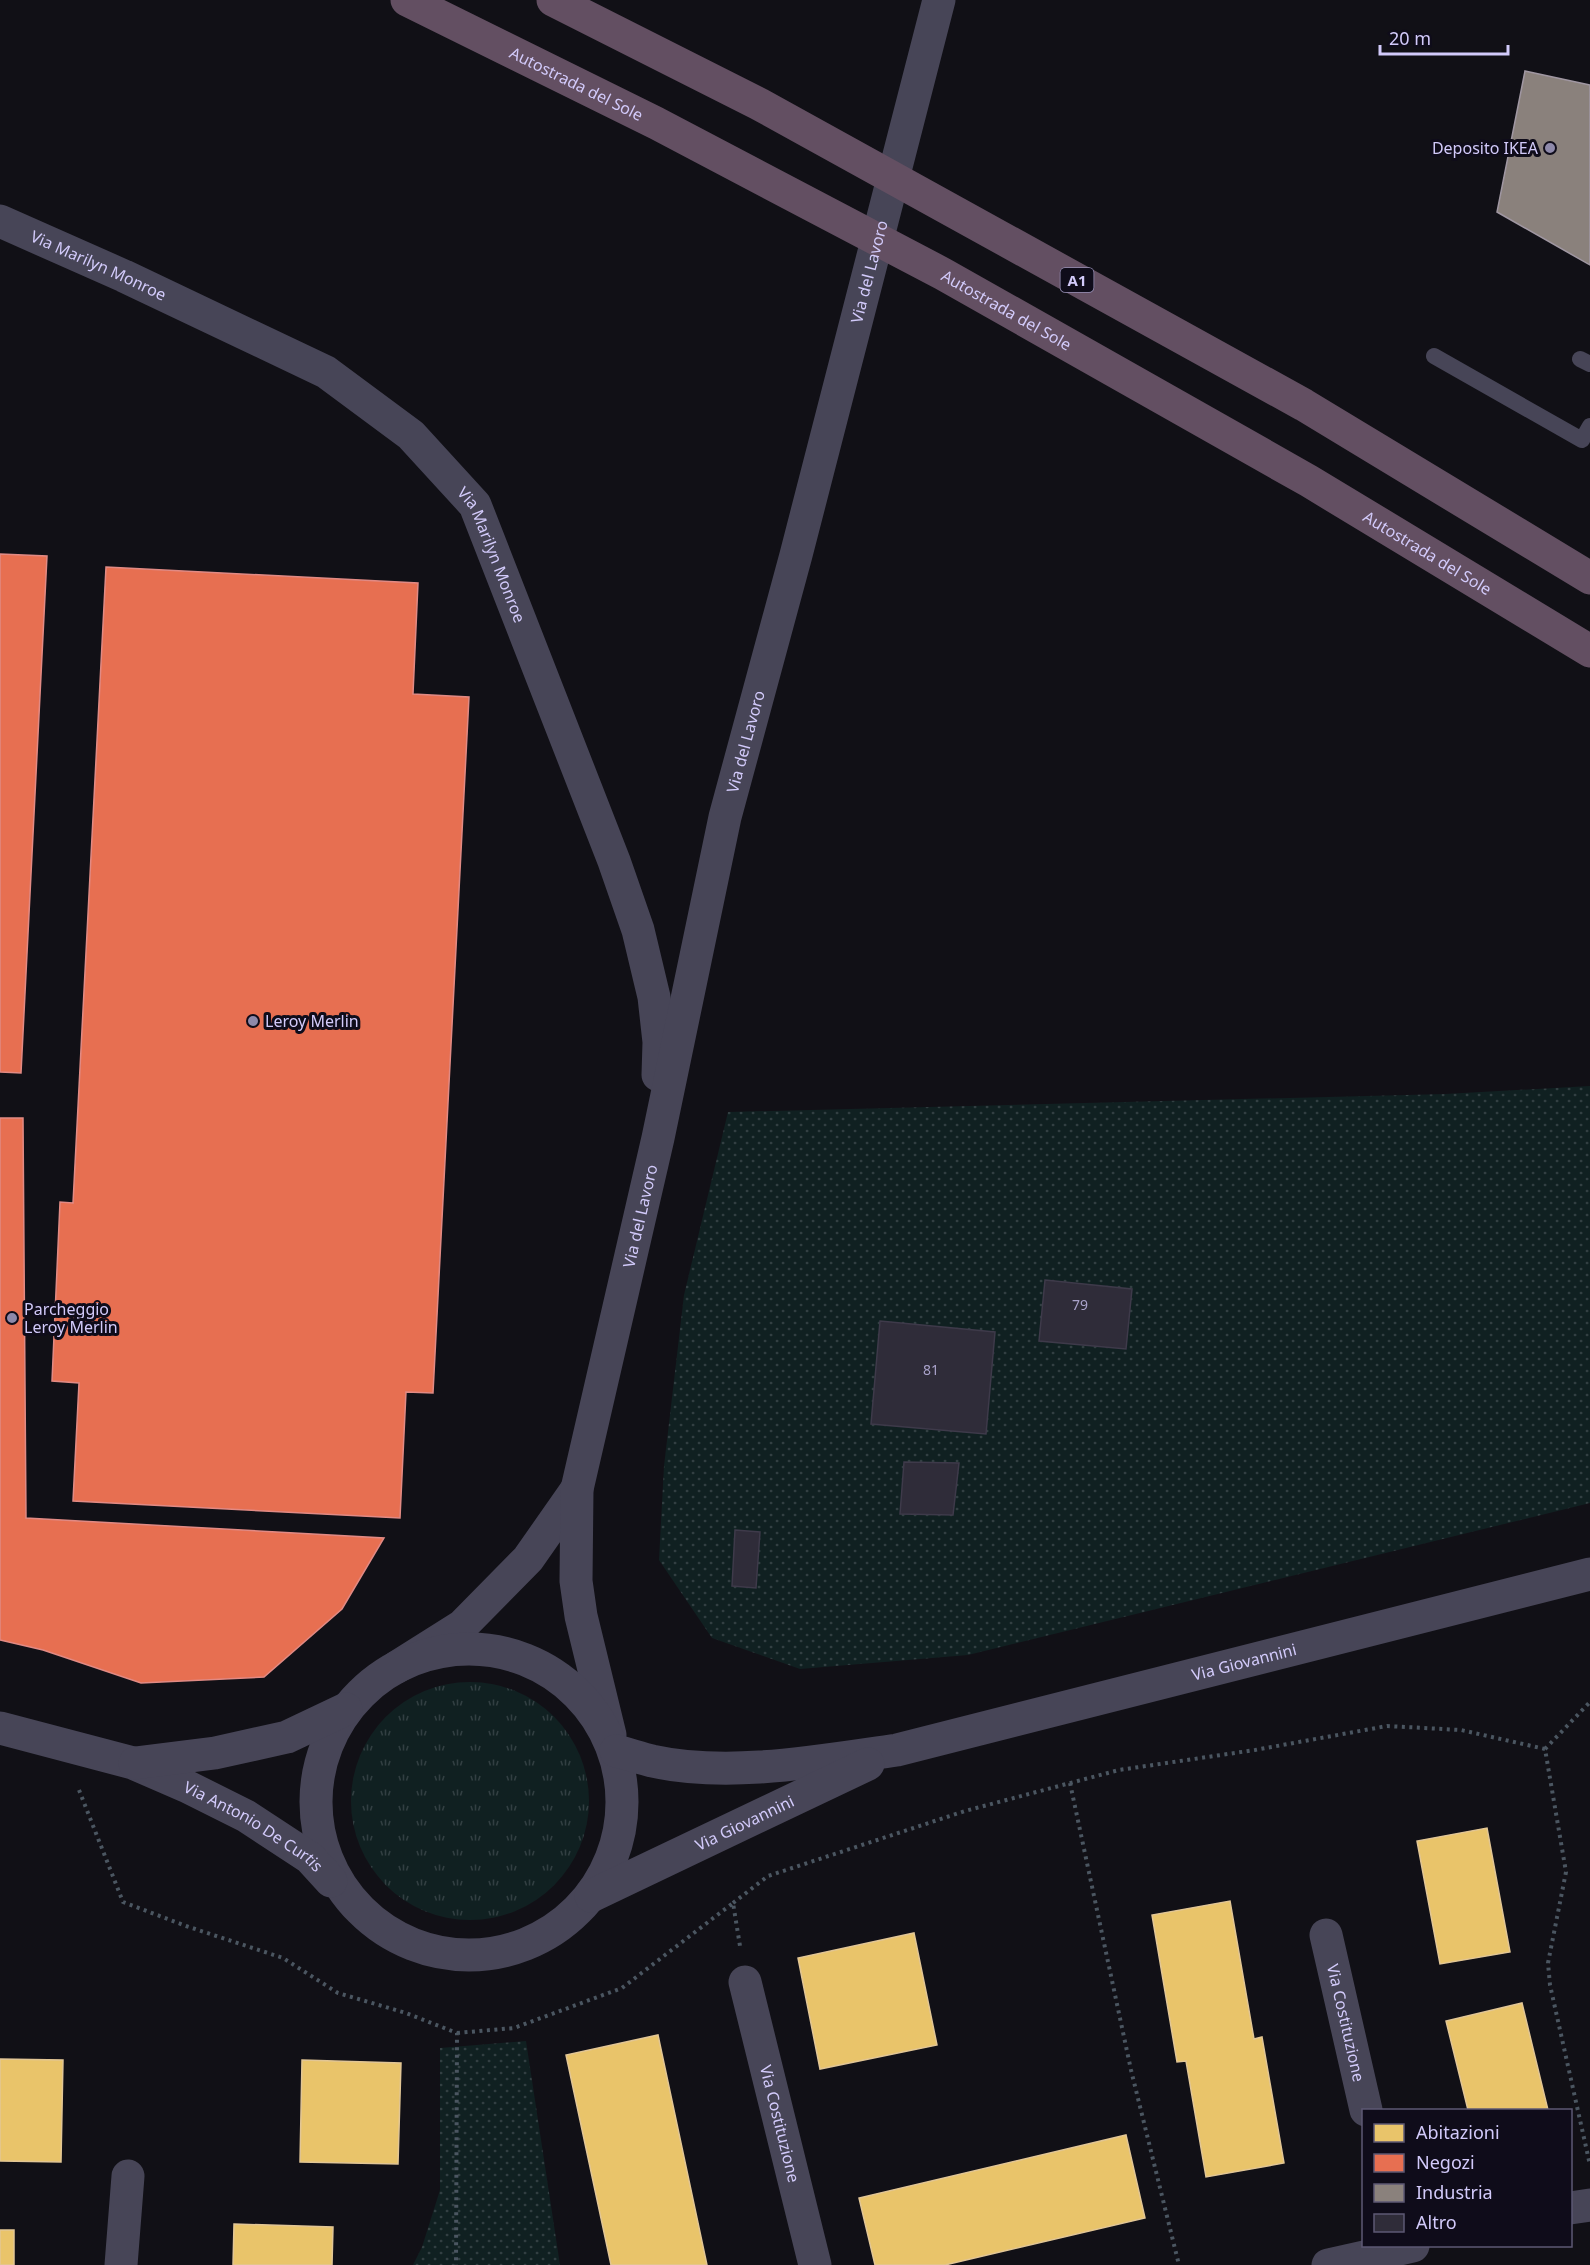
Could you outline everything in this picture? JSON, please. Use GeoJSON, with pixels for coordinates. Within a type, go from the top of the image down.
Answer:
{"type":"FeatureCollection","features":[{"type":"Feature","properties":{"kind":"highway","name":"Autostrada del Sole"},"geometry":{"type":"LineString","coordinates":[[407,0],[656,123],[943,274],[1308,481],[1590,651]]}},
{"type":"Feature","properties":{"kind":"highway","name":"A1"},"geometry":{"type":"LineString","coordinates":[[553,0],[759,104],[1304,405],[1590,578]]}},
{"type":"Feature","properties":{"kind":"street","name":"Via del Lavoro"},"geometry":{"type":"LineString","coordinates":[[591,1896],[612,1858],[622,1815],[613,1743],[581,1616],[576,1581],[577,1489],[658,1138],[725,817],[796,555],[939,0]]}},
{"type":"Feature","properties":{"kind":"street","name":"Via Marilyn Monroe"},"geometry":{"type":"LineString","coordinates":[[0,221],[124,276],[326,372],[411,435],[475,505],[614,861],[638,930],[654,997],[659,1042],[658,1138]]}},
{"type":"Feature","properties":{"kind":"street","name":"Via del Lavoro"},"geometry":{"type":"LineString","coordinates":[[397,1667],[462,1626],[528,1558],[577,1489]]}},
{"type":"Feature","properties":{"kind":"street","name":"Via Giovannini"},"geometry":{"type":"LineString","coordinates":[[613,1743],[654,1761],[716,1768],[794,1765],[897,1750],[1590,1574]]}},
{"type":"Feature","properties":{"kind":"street"},"geometry":{"type":"LineString","coordinates":[[591,1896],[552,1932],[504,1952],[452,1955],[402,1941],[359,1911],[333,1876],[318,1834],[315,1791],[325,1748],[346,1709],[369,1686],[397,1667],[442,1651],[490,1651],[536,1664],[575,1692],[613,1743]]}},
{"type":"Feature","properties":{"kind":"street","name":"Via Antonio De Curtis"},"geometry":{"type":"LineString","coordinates":[[133,1763],[215,1753],[287,1737],[346,1709]]}},
{"type":"Feature","properties":{"kind":"street","name":"Via Antonio De Curtis"},"geometry":{"type":"LineString","coordinates":[[0,1728],[133,1763],[246,1816],[310,1858],[359,1911]]}},
{"type":"Feature","properties":{"kind":"street","name":"Via Giovannini"},"geometry":{"type":"LineString","coordinates":[[591,1896],[897,1750]]}},
{"type":"Feature","properties":{"kind":"street","name":"Via Costituzione"},"geometry":{"type":"LineString","coordinates":[[1326,1935],[1366,2109]]}},
{"type":"Feature","properties":{"kind":"street","name":"Via Costituzione"},"geometry":{"type":"LineString","coordinates":[[745,1982],[815,2265]]}},
{"type":"Feature","properties":{"kind":"street"},"geometry":{"type":"LineString","coordinates":[[121,2265],[128,2176]]}},
{"type":"Feature","properties":{"kind":"street"},"geometry":{"type":"LineString","coordinates":[[1572,2208],[1590,2205]]}},
{"type":"Feature","properties":{"kind":"street"},"geometry":{"type":"LineString","coordinates":[[1328,2265],[1394,2252]]}},
{"type":"Feature","properties":{"kind":"lane"},"geometry":{"type":"LineString","coordinates":[[1434,356],[1582,440],[1590,426]]}},
{"type":"Feature","properties":{"kind":"path"},"geometry":{"type":"LineString","coordinates":[[1545,1749],[1590,1702]]}},
{"type":"Feature","properties":{"kind":"path"},"geometry":{"type":"LineString","coordinates":[[60,1744],[123,1902],[186,1926],[283,1958],[338,1993],[406,2013],[457,2033],[514,2028],[622,1988],[768,1876],[966,1811],[1119,1770],[1255,1750],[1387,1726],[1461,1730],[1545,1749]]}},
{"type":"Feature","properties":{"kind":"path"},"geometry":{"type":"LineString","coordinates":[[1545,1749],[1566,1872],[1548,1964],[1550,1985],[1590,2165]]}},
{"type":"Feature","properties":{"kind":"path"},"geometry":{"type":"LineString","coordinates":[[1070,1783],[1131,2070],[1179,2265]]}},
{"type":"Feature","properties":{"kind":"path"},"geometry":{"type":"LineString","coordinates":[[733,1903],[745,1982]]}},
{"type":"Feature","properties":{"kind":"path"},"geometry":{"type":"LineString","coordinates":[[456,2265],[457,2033]]}},
{"type":"Feature","properties":{"kind":"green space"},"geometry":{"type":"Polygon","coordinates":[[[1590,1086],[1590,1503],[968,1655],[800,1669],[712,1638],[659,1560],[664,1466],[684,1295],[728,1112],[1445,1094],[1590,1086]]]}},
{"type":"Feature","properties":{"kind":"green space"},"geometry":{"type":"Polygon","coordinates":[[[470,1682],[493,1684],[516,1691],[536,1702],[554,1717],[569,1735],[580,1755],[587,1778],[589,1801],[587,1824],[580,1847],[569,1867],[554,1885],[536,1900],[516,1911],[493,1918],[470,1920],[447,1918],[424,1911],[404,1900],[386,1885],[371,1867],[360,1847],[353,1824],[351,1801],[353,1778],[360,1755],[371,1735],[386,1717],[404,1702],[424,1691],[447,1684],[470,1682]]]}},
{"type":"Feature","properties":{"kind":"green space"},"geometry":{"type":"Polygon","coordinates":[[[526,2041],[560,2265],[413,2265],[422,2247],[440,2190],[440,2048],[526,2041]]]}},
{"type":"Feature","properties":{"kind":"building: Abitazioni"},"geometry":{"type":"Polygon","coordinates":[[[1487,1828],[1510,1952],[1440,1964],[1417,1841],[1487,1828]]]}},
{"type":"Feature","properties":{"kind":"building: Abitazioni"},"geometry":{"type":"Polygon","coordinates":[[[1230,1901],[1254,2039],[1262,2037],[1284,2163],[1206,2177],[1186,2061],[1177,2062],[1152,1915],[1230,1901]]]}},
{"type":"Feature","properties":{"kind":"building: Abitazioni"},"geometry":{"type":"Polygon","coordinates":[[[914,1933],[937,2045],[820,2069],[798,1958],[914,1933]]]}},
{"type":"Feature","properties":{"kind":"building: Abitazioni"},"geometry":{"type":"Polygon","coordinates":[[[1522,2003],[1548,2109],[1468,2109],[1446,2021],[1522,2003]]]}},
{"type":"Feature","properties":{"kind":"building: Abitazioni"},"geometry":{"type":"Polygon","coordinates":[[[658,2035],[707,2265],[611,2265],[566,2055],[658,2035]]]}},
{"type":"Feature","properties":{"kind":"building: Abitazioni"},"geometry":{"type":"Polygon","coordinates":[[[0,2059],[63,2060],[61,2162],[0,2161],[0,2059]]]}},
{"type":"Feature","properties":{"kind":"building: Abitazioni"},"geometry":{"type":"Polygon","coordinates":[[[302,2060],[401,2063],[398,2164],[300,2162],[302,2060]]]}},
{"type":"Feature","properties":{"kind":"building: Abitazioni"},"geometry":{"type":"Polygon","coordinates":[[[1126,2135],[1145,2218],[945,2265],[875,2265],[859,2198],[1126,2135]]]}},
{"type":"Feature","properties":{"kind":"building: Abitazioni"},"geometry":{"type":"Polygon","coordinates":[[[234,2224],[333,2227],[332,2265],[233,2265],[234,2224]]]}},
{"type":"Feature","properties":{"kind":"building: Abitazioni"},"geometry":{"type":"Polygon","coordinates":[[[0,2230],[14,2230],[14,2265],[0,2265],[0,2230]]]}},
{"type":"Feature","properties":{"kind":"building: Negozi"},"geometry":{"type":"Polygon","coordinates":[[[0,554],[47,556],[21,1073],[0,1072],[0,554]]]}},
{"type":"Feature","properties":{"kind":"building: Negozi"},"geometry":{"type":"Polygon","coordinates":[[[106,567],[418,583],[413,694],[469,697],[433,1393],[406,1392],[400,1518],[73,1501],[79,1383],[52,1381],[60,1202],[73,1203],[106,567]]]}},
{"type":"Feature","properties":{"kind":"building: Negozi","name":"Parcheggio Leroy Merlin"},"geometry":{"type":"Polygon","coordinates":[[[0,1118],[23,1118],[26,1518],[384,1538],[342,1609],[264,1677],[141,1683],[43,1650],[0,1640],[0,1118]]]}},
{"type":"Feature","properties":{"kind":"building: Industria","name":"Deposito IKEA"},"geometry":{"type":"Polygon","coordinates":[[[1525,71],[1590,85],[1590,265],[1497,212],[1525,71]]]}},
{"type":"Feature","properties":{"kind":"building: Altro"},"geometry":{"type":"Polygon","coordinates":[[[1045,1280],[1132,1289],[1126,1349],[1039,1341],[1045,1280]]]}},
{"type":"Feature","properties":{"kind":"building: Altro"},"geometry":{"type":"Polygon","coordinates":[[[880,1321],[995,1332],[986,1434],[871,1424],[880,1321]]]}},
{"type":"Feature","properties":{"kind":"building: Altro"},"geometry":{"type":"Polygon","coordinates":[[[904,1462],[959,1463],[953,1515],[900,1514],[904,1462]]]}},
{"type":"Feature","properties":{"kind":"building: Altro"},"geometry":{"type":"Polygon","coordinates":[[[735,1530],[760,1532],[756,1588],[732,1586],[735,1530]]]}},
{"type":"Feature","properties":{"kind":"place","name":"Deposito IKEA"},"geometry":{"type":"Point","coordinates":[1550,148]}},
{"type":"Feature","properties":{"kind":"place","name":"Leroy Merlin"},"geometry":{"type":"Point","coordinates":[253,1021]}},
{"type":"Feature","properties":{"kind":"place","name":"Parcheggio Leroy Merlin"},"geometry":{"type":"Point","coordinates":[12,1318]}}]}
